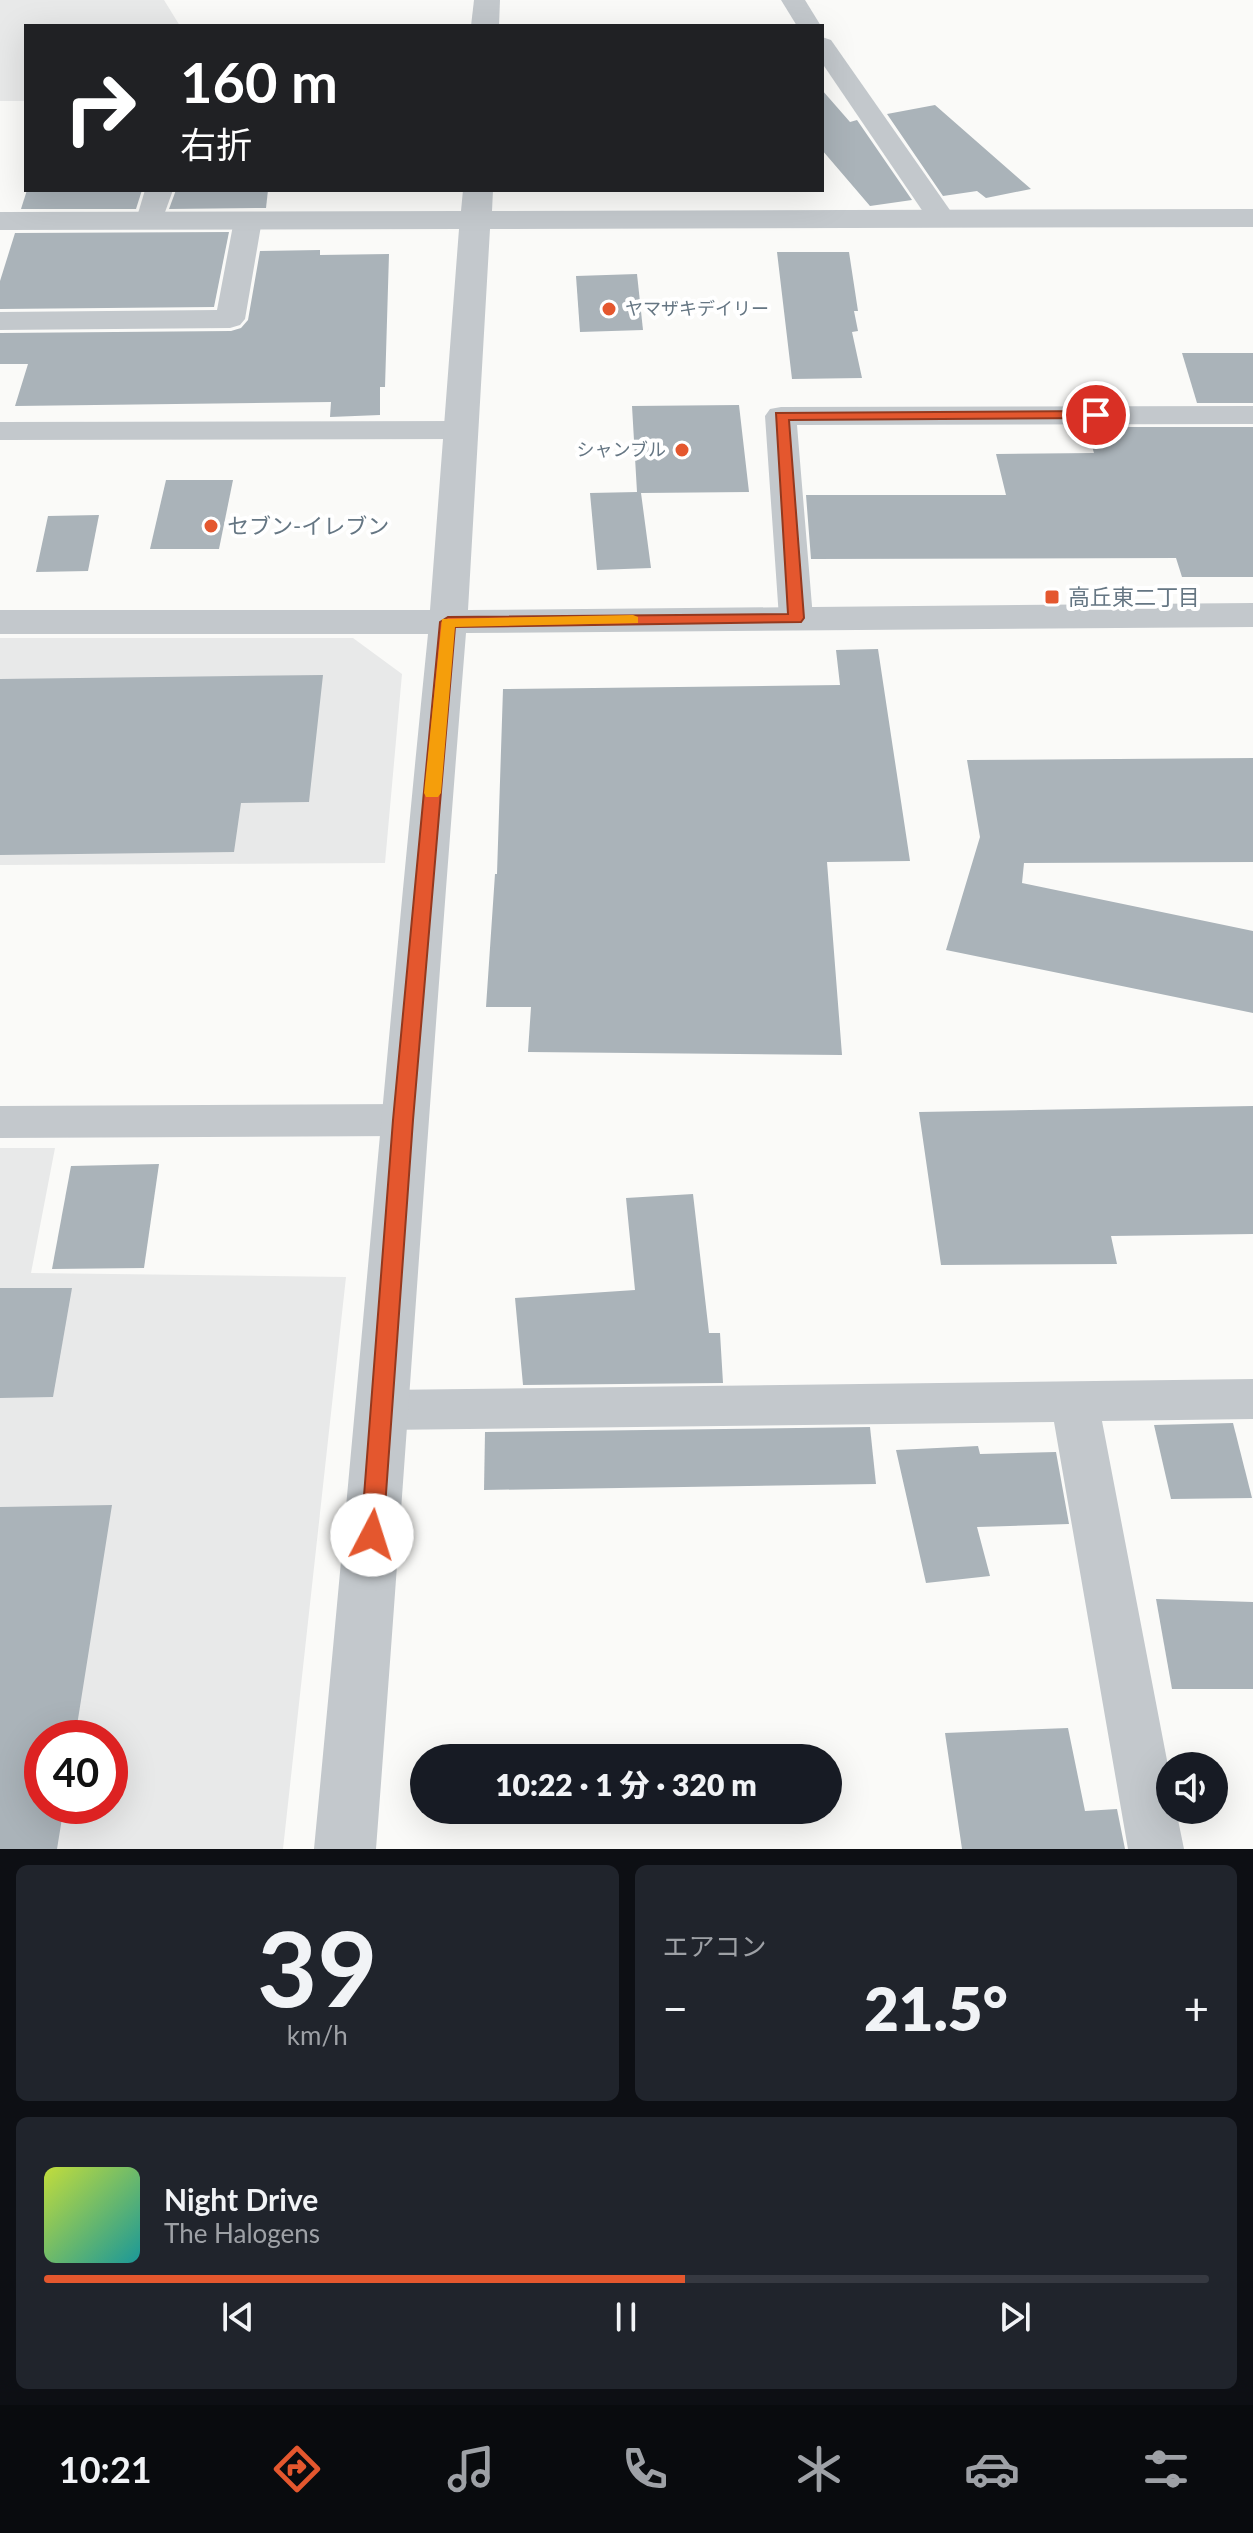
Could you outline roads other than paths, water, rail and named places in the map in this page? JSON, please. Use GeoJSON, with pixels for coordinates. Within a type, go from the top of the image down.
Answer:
{"type":"FeatureCollection","features":[{"type":"Feature","properties":{"kind":"street"},"geometry":{"type":"LineString","coordinates":[[485,24],[487,0]]}},
{"type":"Feature","properties":{"kind":"street"},"geometry":{"type":"LineString","coordinates":[[793,0],[808,24]]}},
{"type":"Feature","properties":{"kind":"street"},"geometry":{"type":"LineString","coordinates":[[824,48],[942,219]]}},
{"type":"Feature","properties":{"kind":"street"},"geometry":{"type":"LineString","coordinates":[[150,220],[158,192]]}},
{"type":"Feature","properties":{"kind":"street"},"geometry":{"type":"LineString","coordinates":[[345,1849],[383,1410],[403,1120],[448,622],[477,204]]}},
{"type":"Feature","properties":{"kind":"street"},"geometry":{"type":"LineString","coordinates":[[0,221],[248,220],[477,204],[942,219],[1253,218]]}},
{"type":"Feature","properties":{"kind":"street"},"geometry":{"type":"LineString","coordinates":[[0,321],[230,319],[248,220]]}},
{"type":"Feature","properties":{"kind":"street"},"geometry":{"type":"LineString","coordinates":[[796,618],[781,416],[1253,415]]}},
{"type":"Feature","properties":{"kind":"street"},"geometry":{"type":"LineString","coordinates":[[0,431],[459,430]]}},
{"type":"Feature","properties":{"kind":"street"},"geometry":{"type":"LineString","coordinates":[[0,622],[448,622],[1253,615]]}},
{"type":"Feature","properties":{"kind":"street"},"geometry":{"type":"LineString","coordinates":[[0,1122],[403,1120]]}},
{"type":"Feature","properties":{"kind":"street"},"geometry":{"type":"LineString","coordinates":[[383,1410],[1253,1399]]}},
{"type":"Feature","properties":{"kind":"street"},"geometry":{"type":"LineString","coordinates":[[1074,1400],[1156,1849]]}},
{"type":"Feature","properties":{"kind":"place","name":"ヤマザキデイリー"},"geometry":{"type":"Point","coordinates":[609,309]}},
{"type":"Feature","properties":{"kind":"place","name":"シャンブル"},"geometry":{"type":"Point","coordinates":[682,450]}},
{"type":"Feature","properties":{"kind":"place","name":"セブン-イレブン"},"geometry":{"type":"Point","coordinates":[211,526]}},
{"type":"Feature","properties":{"kind":"place","name":"高丘東二丁目"},"geometry":{"type":"Point","coordinates":[1052,597]}}]}
